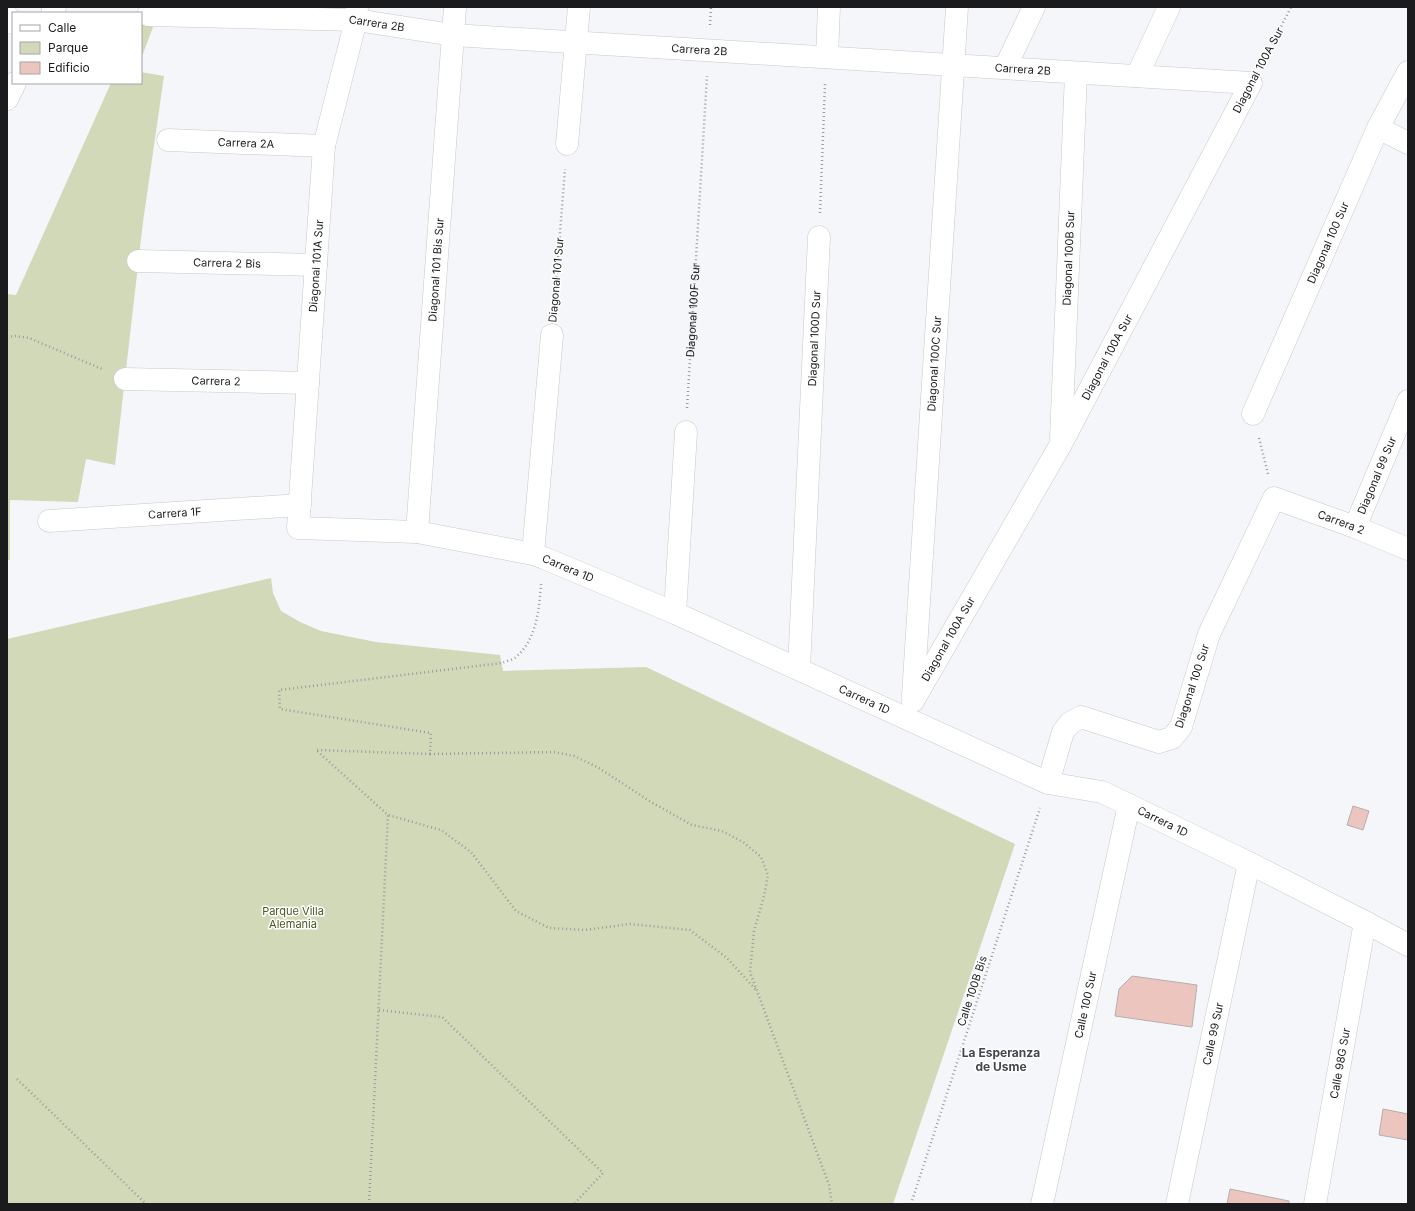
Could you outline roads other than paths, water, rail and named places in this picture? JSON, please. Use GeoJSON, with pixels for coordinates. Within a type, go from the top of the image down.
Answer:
{"type":"FeatureCollection","features":[{"type":"Feature","properties":{"kind":"street","name":"Diagonal 101 Bis Sur"},"geometry":{"type":"LineString","coordinates":[[417,532],[455,7]]}},
{"type":"Feature","properties":{"kind":"street"},"geometry":{"type":"LineString","coordinates":[[567,144],[579,7]]}},
{"type":"Feature","properties":{"kind":"street"},"geometry":{"type":"LineString","coordinates":[[827,57],[829,7]]}},
{"type":"Feature","properties":{"kind":"street","name":"Diagonal 100C Sur"},"geometry":{"type":"LineString","coordinates":[[912,710],[958,7]]}},
{"type":"Feature","properties":{"kind":"street"},"geometry":{"type":"LineString","coordinates":[[1005,68],[1034,7]]}},
{"type":"Feature","properties":{"kind":"street"},"geometry":{"type":"LineString","coordinates":[[1138,76],[1169,7]]}},
{"type":"Feature","properties":{"kind":"street","name":"Carrera 2B"},"geometry":{"type":"LineString","coordinates":[[148,16],[357,14],[453,35],[1005,68],[1076,74],[1252,83]]}},
{"type":"Feature","properties":{"kind":"street","name":"Diagonal 101A Sur"},"geometry":{"type":"LineString","coordinates":[[298,528],[324,146],[357,14]]}},
{"type":"Feature","properties":{"kind":"street","name":"Diagonal 100 Sur"},"geometry":{"type":"LineString","coordinates":[[1253,414],[1378,128],[1408,72]]}},
{"type":"Feature","properties":{"kind":"street","name":"Diagonal 100B Sur"},"geometry":{"type":"LineString","coordinates":[[1061,444],[1076,74]]}},
{"type":"Feature","properties":{"kind":"street","name":"Diagonal 100A Sur"},"geometry":{"type":"LineString","coordinates":[[912,710],[1061,444],[1252,83]]}},
{"type":"Feature","properties":{"kind":"street"},"geometry":{"type":"LineString","coordinates":[[7,99],[14,84]]}},
{"type":"Feature","properties":{"kind":"street"},"geometry":{"type":"LineString","coordinates":[[1378,128],[1408,142]]}},
{"type":"Feature","properties":{"kind":"street","name":"Carrera 2A"},"geometry":{"type":"LineString","coordinates":[[168,140],[324,146]]}},
{"type":"Feature","properties":{"kind":"street","name":"Diagonal 100D Sur"},"geometry":{"type":"LineString","coordinates":[[800,669],[819,237]]}},
{"type":"Feature","properties":{"kind":"street","name":"Carrera 2 Bis"},"geometry":{"type":"LineString","coordinates":[[138,261],[316,265]]}},
{"type":"Feature","properties":{"kind":"street","name":"Diagonal 101 Sur"},"geometry":{"type":"LineString","coordinates":[[539,556],[552,335]]}},
{"type":"Feature","properties":{"kind":"street","name":"Carrera 2"},"geometry":{"type":"LineString","coordinates":[[125,379],[308,383]]}},
{"type":"Feature","properties":{"kind":"street","name":"Diagonal 99 Sur"},"geometry":{"type":"LineString","coordinates":[[1355,527],[1408,401]]}},
{"type":"Feature","properties":{"kind":"street"},"geometry":{"type":"LineString","coordinates":[[676,613],[686,432]]}},
{"type":"Feature","properties":{"kind":"street","name":"Diagonal 100 Sur"},"geometry":{"type":"LineString","coordinates":[[1048,783],[1063,732],[1070,722],[1081,717],[1159,742],[1172,738],[1181,728],[1209,634],[1274,498]]}},
{"type":"Feature","properties":{"kind":"street","name":"Carrera 2"},"geometry":{"type":"LineString","coordinates":[[1274,498],[1355,527],[1408,549]]}},
{"type":"Feature","properties":{"kind":"street","name":"Carrera 1F"},"geometry":{"type":"LineString","coordinates":[[49,521],[300,505]]}},
{"type":"Feature","properties":{"kind":"street","name":"Carrera 1D"},"geometry":{"type":"LineString","coordinates":[[298,528],[417,532],[539,556],[676,613],[800,669],[912,710],[1048,783],[1102,792],[1249,863],[1408,945]]}},
{"type":"Feature","properties":{"kind":"street","name":"Calle 100 Sur"},"geometry":{"type":"LineString","coordinates":[[1042,1204],[1129,805]]}},
{"type":"Feature","properties":{"kind":"street","name":"Calle 99 Sur"},"geometry":{"type":"LineString","coordinates":[[1177,1204],[1249,863]]}},
{"type":"Feature","properties":{"kind":"street","name":"Calle 98G Sur"},"geometry":{"type":"LineString","coordinates":[[1315,1204],[1365,922]]}},
{"type":"Feature","properties":{"kind":"district","name":"La Esperanza de Usme"},"geometry":{"type":"Point","coordinates":[1001,1059]}},
{"type":"Feature","properties":{"kind":"park label","name":"Parque Villa Alemania"},"geometry":{"type":"Point","coordinates":[293,917]}}]}
